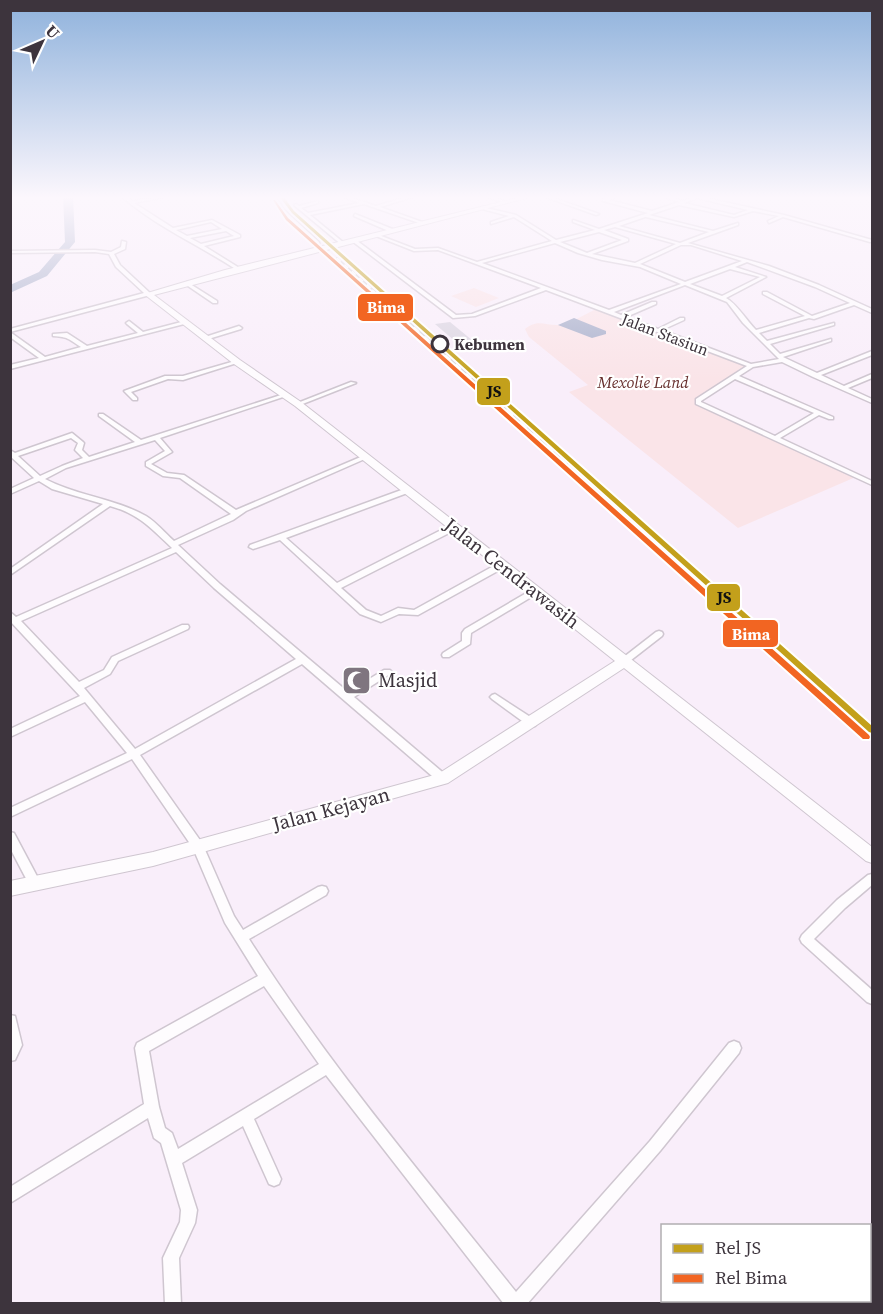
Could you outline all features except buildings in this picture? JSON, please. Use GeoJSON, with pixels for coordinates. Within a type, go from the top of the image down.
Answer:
{"type":"FeatureCollection","features":[{"type":"Feature","properties":{"kind":"main road"},"geometry":{"type":"LineString","coordinates":[[148,294],[288,257]]}},
{"type":"Feature","properties":{"kind":"main road","name":"Jalan Cendrawasih"},"geometry":{"type":"LineString","coordinates":[[148,294],[237,362],[286,394],[623,662],[873,856]]}},
{"type":"Feature","properties":{"kind":"main road","name":"Jalan Kejayan"},"geometry":{"type":"LineString","coordinates":[[10,889],[153,859],[443,779],[623,662]]}},
{"type":"Feature","properties":{"kind":"street"},"geometry":{"type":"LineString","coordinates":[[113,257],[118,266],[148,294]]}},
{"type":"Feature","properties":{"kind":"street"},"geometry":{"type":"LineString","coordinates":[[221,257],[239,269]]}},
{"type":"Feature","properties":{"kind":"street"},"geometry":{"type":"LineString","coordinates":[[376,257],[455,317],[473,315],[546,288]]}},
{"type":"Feature","properties":{"kind":"street","name":"Jalan Stasiun"},"geometry":{"type":"LineString","coordinates":[[461,257],[751,366]]}},
{"type":"Feature","properties":{"kind":"street"},"geometry":{"type":"LineString","coordinates":[[477,263],[498,257]]}},
{"type":"Feature","properties":{"kind":"street"},"geometry":{"type":"LineString","coordinates":[[603,257],[635,264],[722,298],[736,307],[756,333],[781,358],[815,376],[873,401]]}},
{"type":"Feature","properties":{"kind":"street"},"geometry":{"type":"LineString","coordinates":[[635,264],[650,257]]}},
{"type":"Feature","properties":{"kind":"street"},"geometry":{"type":"LineString","coordinates":[[734,257],[817,286],[873,311]]}},
{"type":"Feature","properties":{"kind":"street"},"geometry":{"type":"LineString","coordinates":[[609,312],[746,261]]}},
{"type":"Feature","properties":{"kind":"street"},"geometry":{"type":"LineString","coordinates":[[722,298],[764,277],[730,267]]}},
{"type":"Feature","properties":{"kind":"street"},"geometry":{"type":"LineString","coordinates":[[187,283],[215,302]]}},
{"type":"Feature","properties":{"kind":"street"},"geometry":{"type":"LineString","coordinates":[[765,293],[813,318],[855,303]]}},
{"type":"Feature","properties":{"kind":"street"},"geometry":{"type":"LineString","coordinates":[[10,332],[148,294]]}},
{"type":"Feature","properties":{"kind":"street"},"geometry":{"type":"LineString","coordinates":[[621,317],[654,303]]}},
{"type":"Feature","properties":{"kind":"street"},"geometry":{"type":"LineString","coordinates":[[756,333],[808,317]]}},
{"type":"Feature","properties":{"kind":"street"},"geometry":{"type":"LineString","coordinates":[[657,331],[682,319]]}},
{"type":"Feature","properties":{"kind":"street"},"geometry":{"type":"LineString","coordinates":[[129,323],[142,334]]}},
{"type":"Feature","properties":{"kind":"street"},"geometry":{"type":"LineString","coordinates":[[10,367],[185,323]]}},
{"type":"Feature","properties":{"kind":"street"},"geometry":{"type":"LineString","coordinates":[[766,343],[832,324]]}},
{"type":"Feature","properties":{"kind":"street"},"geometry":{"type":"LineString","coordinates":[[206,338],[239,328]]}},
{"type":"Feature","properties":{"kind":"street"},"geometry":{"type":"LineString","coordinates":[[10,332],[43,358]]}},
{"type":"Feature","properties":{"kind":"street"},"geometry":{"type":"LineString","coordinates":[[55,335],[65,334],[86,348]]}},
{"type":"Feature","properties":{"kind":"street"},"geometry":{"type":"LineString","coordinates":[[829,340],[781,358],[751,366],[698,400],[698,403],[873,483]]}},
{"type":"Feature","properties":{"kind":"street"},"geometry":{"type":"LineString","coordinates":[[815,376],[873,352]]}},
{"type":"Feature","properties":{"kind":"street"},"geometry":{"type":"LineString","coordinates":[[135,399],[127,391],[167,376],[183,378],[237,362]]}},
{"type":"Feature","properties":{"kind":"street"},"geometry":{"type":"LineString","coordinates":[[843,388],[873,376]]}},
{"type":"Feature","properties":{"kind":"street"},"geometry":{"type":"LineString","coordinates":[[735,377],[831,418]]}},
{"type":"Feature","properties":{"kind":"street"},"geometry":{"type":"LineString","coordinates":[[298,404],[353,383]]}},
{"type":"Feature","properties":{"kind":"street"},"geometry":{"type":"LineString","coordinates":[[10,492],[88,459],[286,394]]}},
{"type":"Feature","properties":{"kind":"street"},"geometry":{"type":"LineString","coordinates":[[776,438],[819,413]]}},
{"type":"Feature","properties":{"kind":"street"},"geometry":{"type":"LineString","coordinates":[[101,415],[139,442]]}},
{"type":"Feature","properties":{"kind":"street"},"geometry":{"type":"LineString","coordinates":[[12,454],[72,435],[81,443],[78,450],[88,459]]}},
{"type":"Feature","properties":{"kind":"street"},"geometry":{"type":"LineString","coordinates":[[156,437],[170,452],[148,465],[165,475],[182,476],[235,513]]}},
{"type":"Feature","properties":{"kind":"street"},"geometry":{"type":"LineString","coordinates":[[12,454],[39,478],[55,487],[109,503],[146,519],[217,586],[443,779]]}},
{"type":"Feature","properties":{"kind":"street"},"geometry":{"type":"LineString","coordinates":[[365,457],[235,513],[176,546],[13,617],[78,687],[134,754],[198,846],[229,919],[266,978],[328,1066],[515,1304],[655,1146],[734,1048]]}},
{"type":"Feature","properties":{"kind":"street"},"geometry":{"type":"LineString","coordinates":[[253,548],[407,490]]}},
{"type":"Feature","properties":{"kind":"street"},"geometry":{"type":"LineString","coordinates":[[10,573],[109,503]]}},
{"type":"Feature","properties":{"kind":"street"},"geometry":{"type":"LineString","coordinates":[[336,587],[454,527]]}},
{"type":"Feature","properties":{"kind":"street"},"geometry":{"type":"LineString","coordinates":[[281,537],[363,612],[381,619],[398,611],[415,613],[502,565]]}},
{"type":"Feature","properties":{"kind":"street"},"geometry":{"type":"LineString","coordinates":[[446,655],[467,642],[466,633],[535,591]]}},
{"type":"Feature","properties":{"kind":"street"},"geometry":{"type":"LineString","coordinates":[[78,687],[106,672],[115,659],[185,627]]}},
{"type":"Feature","properties":{"kind":"street"},"geometry":{"type":"LineString","coordinates":[[623,662],[658,634]]}},
{"type":"Feature","properties":{"kind":"street"},"geometry":{"type":"LineString","coordinates":[[10,813],[134,754],[303,659]]}},
{"type":"Feature","properties":{"kind":"street"},"geometry":{"type":"LineString","coordinates":[[347,697],[387,672]]}},
{"type":"Feature","properties":{"kind":"street"},"geometry":{"type":"LineString","coordinates":[[10,733],[86,697]]}},
{"type":"Feature","properties":{"kind":"street"},"geometry":{"type":"LineString","coordinates":[[495,697],[532,723]]}},
{"type":"Feature","properties":{"kind":"street"},"geometry":{"type":"LineString","coordinates":[[10,836],[35,884]]}},
{"type":"Feature","properties":{"kind":"street"},"geometry":{"type":"LineString","coordinates":[[873,879],[841,904],[806,939],[873,998]]}},
{"type":"Feature","properties":{"kind":"street"},"geometry":{"type":"LineString","coordinates":[[240,938],[322,891]]}},
{"type":"Feature","properties":{"kind":"street"},"geometry":{"type":"LineString","coordinates":[[173,1304],[171,1258],[189,1215],[175,1159],[167,1138],[159,1133],[152,1107],[143,1046],[266,978]]}},
{"type":"Feature","properties":{"kind":"street"},"geometry":{"type":"LineString","coordinates":[[10,1022],[15,1045],[10,1055]]}},
{"type":"Feature","properties":{"kind":"street"},"geometry":{"type":"LineString","coordinates":[[175,1159],[328,1066]]}},
{"type":"Feature","properties":{"kind":"street"},"geometry":{"type":"LineString","coordinates":[[10,1196],[152,1107]]}},
{"type":"Feature","properties":{"kind":"street"},"geometry":{"type":"LineString","coordinates":[[246,1117],[274,1179]]}},
{"type":"Feature","properties":{"kind":"green space"},"geometry":{"type":"Polygon","coordinates":[[[474,288],[499,298],[476,307],[451,296],[474,288]]]}},
{"type":"Feature","properties":{"kind":"green space","name":"Mexolie Land"},"geometry":{"type":"Polygon","coordinates":[[[598,308],[751,366],[694,402],[858,476],[738,528],[569,392],[588,385],[529,337],[525,329],[537,323],[557,325],[567,323],[598,308]]]}},
{"type":"Feature","properties":{"kind":"water"},"geometry":{"type":"Polygon","coordinates":[[[574,318],[606,331],[606,334],[592,338],[558,325],[574,318]]]}},
{"type":"Feature","properties":{"kind":"waterway"},"geometry":{"type":"LineString","coordinates":[[10,290],[43,274],[57,257]]}},
{"type":"Feature","properties":{"kind":"railway"},"geometry":{"type":"LineString","coordinates":[[337,258],[374,291]]}},
{"type":"Feature","properties":{"kind":"railway"},"geometry":{"type":"LineString","coordinates":[[372,290],[508,411]]}},
{"type":"Feature","properties":{"kind":"railway"},"geometry":{"type":"LineString","coordinates":[[506,410],[566,464]]}},
{"type":"Feature","properties":{"kind":"rail line","name":"Bima"},"geometry":{"type":"LineString","coordinates":[[330,257],[866,737]]}},
{"type":"Feature","properties":{"kind":"rail line","name":"JS"},"geometry":{"type":"LineString","coordinates":[[344,257],[872,730]]}},
{"type":"Feature","properties":{"kind":"place","name":"Kebumen"},"geometry":{"type":"Point","coordinates":[440,344]}},
{"type":"Feature","properties":{"kind":"place","name":"Masjid"},"geometry":{"type":"Point","coordinates":[357,680]}}]}
